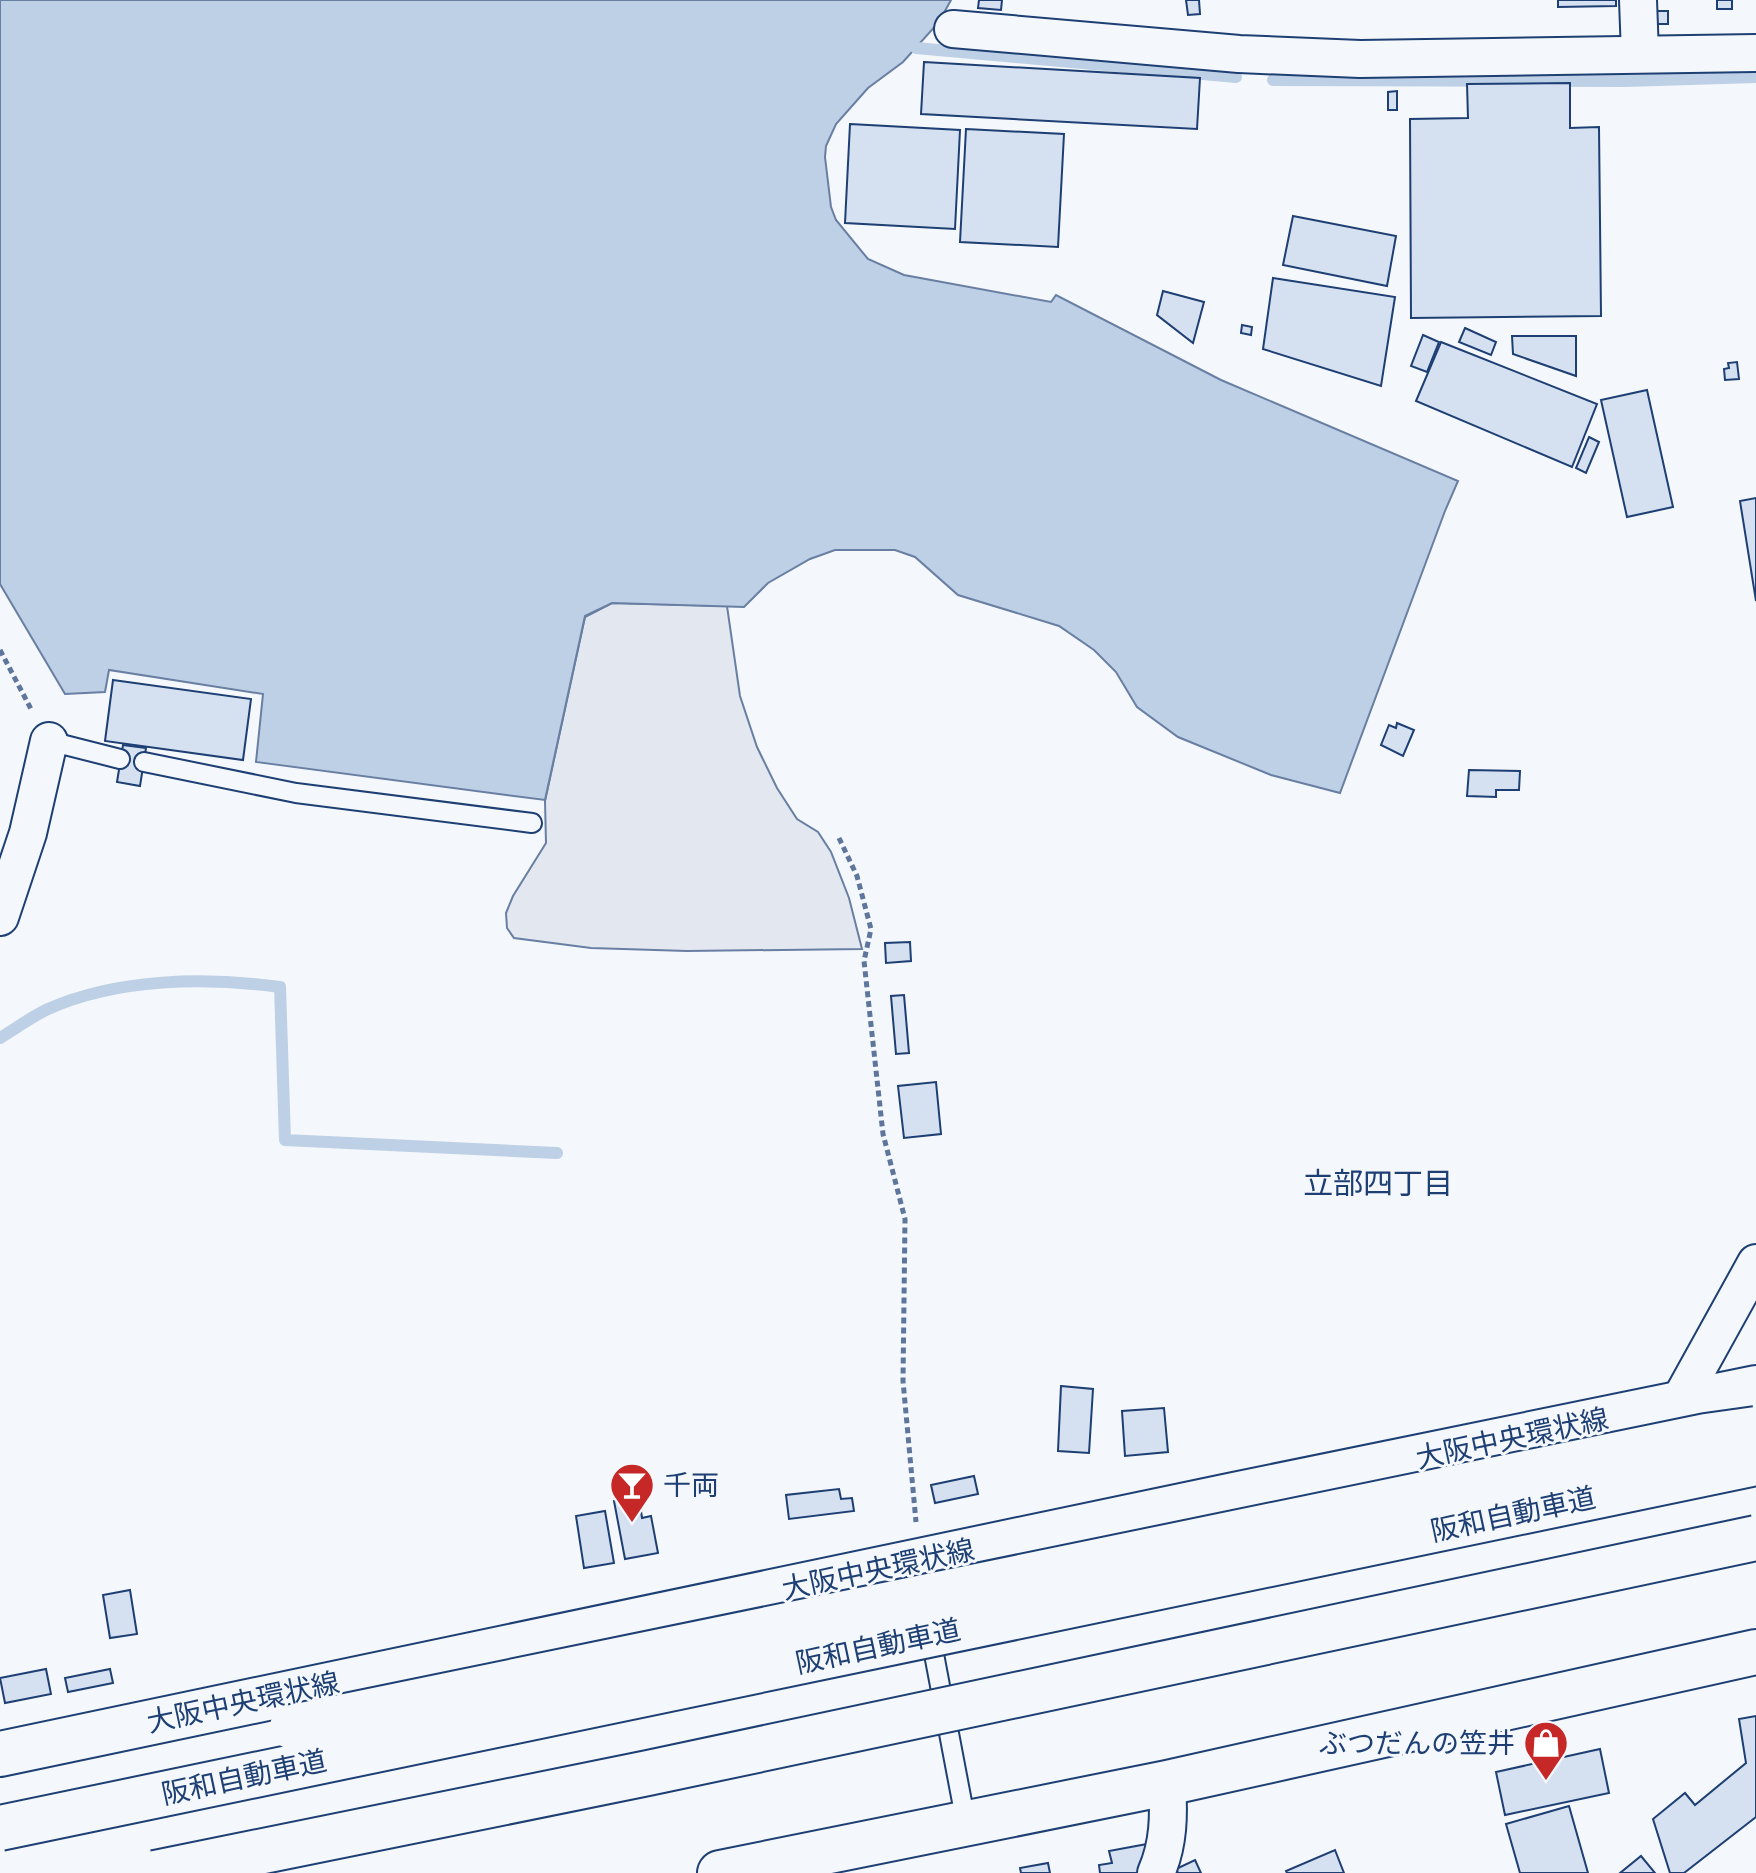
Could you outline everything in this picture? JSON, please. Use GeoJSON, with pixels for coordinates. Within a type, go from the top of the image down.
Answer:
{"type":"FeatureCollection","features":[{"type":"Feature","properties":{"kind":"main road","name":"大阪中央環状線"},"geometry":{"type":"LineString","coordinates":[[0,1754],[916,1542],[1756,1388]]}},
{"type":"Feature","properties":{"kind":"main road","name":"大阪中央環状線"},"geometry":{"type":"LineString","coordinates":[[0,1754],[292,1727],[1706,1436],[1756,1429]]}},
{"type":"Feature","properties":{"kind":"main road","name":"阪和自動車道"},"geometry":{"type":"LineString","coordinates":[[0,1828],[1756,1463]]}},
{"type":"Feature","properties":{"kind":"main road"},"geometry":{"type":"LineString","coordinates":[[155,1873],[664,1769],[1756,1538]]}},
{"type":"Feature","properties":{"kind":"main road"},"geometry":{"type":"LineString","coordinates":[[720,1873],[1167,1783],[1756,1652]]}},
{"type":"Feature","properties":{"kind":"street"},"geometry":{"type":"LineString","coordinates":[[1638,0],[1640,54]]}},
{"type":"Feature","properties":{"kind":"street"},"geometry":{"type":"LineString","coordinates":[[953,29],[1276,56],[1360,59],[1756,53]]}},
{"type":"Feature","properties":{"kind":"street"},"geometry":{"type":"LineString","coordinates":[[0,917],[28,833],[49,741]]}},
{"type":"Feature","properties":{"kind":"street"},"geometry":{"type":"LineString","coordinates":[[1678,1404],[1756,1263]]}},
{"type":"Feature","properties":{"kind":"street"},"geometry":{"type":"LineString","coordinates":[[1156,1873],[1162,1860],[1170,1817],[1167,1783]]}},
{"type":"Feature","properties":{"kind":"lane"},"geometry":{"type":"LineString","coordinates":[[49,741],[120,759]]}},
{"type":"Feature","properties":{"kind":"lane"},"geometry":{"type":"LineString","coordinates":[[144,762],[296,793],[532,823]]}},
{"type":"Feature","properties":{"kind":"lane"},"geometry":{"type":"LineString","coordinates":[[916,1542],[966,1823]]}},
{"type":"Feature","properties":{"kind":"path"},"geometry":{"type":"LineString","coordinates":[[0,650],[49,741]]}},
{"type":"Feature","properties":{"kind":"path"},"geometry":{"type":"LineString","coordinates":[[839,838],[857,876],[871,929],[864,961],[883,1134],[905,1219],[903,1381],[916,1542]]}},
{"type":"Feature","properties":{"kind":"shaded area"},"geometry":{"type":"Polygon","coordinates":[[[612,603],[727,606],[740,696],[757,747],[777,788],[797,819],[818,832],[831,852],[849,898],[862,949],[687,951],[591,948],[514,938],[507,928],[506,913],[546,843],[545,801],[585,617],[612,603]]]}},
{"type":"Feature","properties":{"kind":"water"},"geometry":{"type":"Polygon","coordinates":[[[0,0],[951,0],[939,22],[903,62],[868,88],[836,124],[826,146],[831,207],[836,220],[868,259],[904,275],[1051,302],[1056,295],[1221,380],[1458,481],[1340,793],[1271,775],[1178,737],[1137,707],[1116,672],[1094,650],[1059,626],[958,595],[915,557],[895,550],[835,550],[810,559],[768,583],[744,607],[612,603],[585,616],[545,800],[256,762],[263,694],[109,670],[105,692],[65,694],[0,584],[0,0]]]}},
{"type":"Feature","properties":{"kind":"building"},"geometry":{"type":"Polygon","coordinates":[[[979,0],[1002,0],[1001,10],[978,8],[979,0]]]}},
{"type":"Feature","properties":{"kind":"building"},"geometry":{"type":"Polygon","coordinates":[[[1186,0],[1199,0],[1200,14],[1188,15],[1186,0]]]}},
{"type":"Feature","properties":{"kind":"building"},"geometry":{"type":"Polygon","coordinates":[[[1558,0],[1616,0],[1616,6],[1558,7],[1558,0]]]}},
{"type":"Feature","properties":{"kind":"building"},"geometry":{"type":"Polygon","coordinates":[[[1717,0],[1732,0],[1732,9],[1717,9],[1717,0]]]}},
{"type":"Feature","properties":{"kind":"building"},"geometry":{"type":"Polygon","coordinates":[[[1656,11],[1668,11],[1668,24],[1656,24],[1656,11]]]}},
{"type":"Feature","properties":{"kind":"building"},"geometry":{"type":"Polygon","coordinates":[[[924,62],[1200,78],[1197,129],[921,114],[924,62]]]}},
{"type":"Feature","properties":{"kind":"building"},"geometry":{"type":"Polygon","coordinates":[[[1570,83],[1570,128],[1599,127],[1601,316],[1411,318],[1410,119],[1468,118],[1467,84],[1570,83]]]}},
{"type":"Feature","properties":{"kind":"building"},"geometry":{"type":"Polygon","coordinates":[[[1397,91],[1397,110],[1388,110],[1388,92],[1397,91]]]}},
{"type":"Feature","properties":{"kind":"building"},"geometry":{"type":"Polygon","coordinates":[[[850,124],[960,130],[955,229],[845,223],[850,124]]]}},
{"type":"Feature","properties":{"kind":"building"},"geometry":{"type":"Polygon","coordinates":[[[966,129],[1064,134],[1058,247],[960,242],[966,129]]]}},
{"type":"Feature","properties":{"kind":"building"},"geometry":{"type":"Polygon","coordinates":[[[1293,216],[1396,236],[1387,286],[1283,265],[1293,216]]]}},
{"type":"Feature","properties":{"kind":"building"},"geometry":{"type":"Polygon","coordinates":[[[1273,278],[1395,297],[1381,386],[1263,349],[1273,278]]]}},
{"type":"Feature","properties":{"kind":"building"},"geometry":{"type":"Polygon","coordinates":[[[1163,291],[1204,302],[1193,343],[1157,315],[1163,291]]]}},
{"type":"Feature","properties":{"kind":"building"},"geometry":{"type":"Polygon","coordinates":[[[1242,325],[1252,327],[1251,335],[1241,333],[1242,325]]]}},
{"type":"Feature","properties":{"kind":"building"},"geometry":{"type":"Polygon","coordinates":[[[1465,328],[1496,342],[1491,355],[1459,342],[1465,328]]]}},
{"type":"Feature","properties":{"kind":"building"},"geometry":{"type":"Polygon","coordinates":[[[1423,335],[1439,342],[1427,372],[1411,366],[1423,335]]]}},
{"type":"Feature","properties":{"kind":"building"},"geometry":{"type":"Polygon","coordinates":[[[1512,336],[1576,336],[1576,376],[1513,354],[1512,336]]]}},
{"type":"Feature","properties":{"kind":"building"},"geometry":{"type":"Polygon","coordinates":[[[1441,342],[1597,404],[1572,467],[1416,401],[1441,342]]]}},
{"type":"Feature","properties":{"kind":"building"},"geometry":{"type":"Polygon","coordinates":[[[1737,362],[1739,379],[1725,380],[1724,369],[1729,368],[1728,363],[1737,362]]]}},
{"type":"Feature","properties":{"kind":"building"},"geometry":{"type":"Polygon","coordinates":[[[1647,390],[1673,507],[1627,517],[1601,400],[1647,390]]]}},
{"type":"Feature","properties":{"kind":"building"},"geometry":{"type":"Polygon","coordinates":[[[1589,437],[1599,442],[1586,473],[1576,468],[1589,437]]]}},
{"type":"Feature","properties":{"kind":"building"},"geometry":{"type":"Polygon","coordinates":[[[1756,498],[1756,601],[1740,501],[1756,498]]]}},
{"type":"Feature","properties":{"kind":"building"},"geometry":{"type":"Polygon","coordinates":[[[113,680],[251,699],[243,760],[105,741],[113,680]]]}},
{"type":"Feature","properties":{"kind":"building"},"geometry":{"type":"Polygon","coordinates":[[[1397,723],[1414,730],[1403,756],[1381,745],[1389,725],[1396,728],[1397,723]]]}},
{"type":"Feature","properties":{"kind":"building"},"geometry":{"type":"Polygon","coordinates":[[[123,745],[146,748],[140,786],[117,782],[123,745]]]}},
{"type":"Feature","properties":{"kind":"building"},"geometry":{"type":"Polygon","coordinates":[[[1469,770],[1520,771],[1519,790],[1496,790],[1496,797],[1467,796],[1469,770]]]}},
{"type":"Feature","properties":{"kind":"building"},"geometry":{"type":"Polygon","coordinates":[[[910,942],[911,961],[886,963],[885,943],[910,942]]]}},
{"type":"Feature","properties":{"kind":"building"},"geometry":{"type":"Polygon","coordinates":[[[904,995],[909,1053],[896,1054],[891,996],[904,995]]]}},
{"type":"Feature","properties":{"kind":"building"},"geometry":{"type":"Polygon","coordinates":[[[936,1082],[941,1134],[904,1138],[898,1086],[936,1082]]]}},
{"type":"Feature","properties":{"kind":"building"},"geometry":{"type":"Polygon","coordinates":[[[1061,1386],[1093,1389],[1089,1453],[1058,1451],[1061,1386]]]}},
{"type":"Feature","properties":{"kind":"building"},"geometry":{"type":"Polygon","coordinates":[[[1164,1408],[1168,1452],[1125,1456],[1122,1411],[1164,1408]]]}},
{"type":"Feature","properties":{"kind":"building"},"geometry":{"type":"Polygon","coordinates":[[[974,1476],[978,1494],[935,1503],[931,1485],[974,1476]]]}},
{"type":"Feature","properties":{"kind":"building"},"geometry":{"type":"Polygon","coordinates":[[[839,1489],[841,1499],[852,1498],[854,1511],[789,1519],[786,1495],[839,1489]]]}},
{"type":"Feature","properties":{"kind":"building"},"geometry":{"type":"Polygon","coordinates":[[[639,1497],[642,1518],[651,1516],[658,1553],[625,1559],[614,1501],[639,1497]]]}},
{"type":"Feature","properties":{"kind":"building"},"geometry":{"type":"Polygon","coordinates":[[[605,1511],[614,1563],[584,1568],[576,1516],[605,1511]]]}},
{"type":"Feature","properties":{"kind":"building"},"geometry":{"type":"Polygon","coordinates":[[[130,1590],[137,1634],[110,1638],[103,1595],[130,1590]]]}},
{"type":"Feature","properties":{"kind":"building"},"geometry":{"type":"Polygon","coordinates":[[[46,1669],[51,1694],[5,1703],[0,1678],[46,1669]]]}},
{"type":"Feature","properties":{"kind":"building"},"geometry":{"type":"Polygon","coordinates":[[[110,1669],[113,1683],[68,1692],[65,1678],[110,1669]]]}},
{"type":"Feature","properties":{"kind":"building"},"geometry":{"type":"Polygon","coordinates":[[[1756,1716],[1756,1817],[1684,1873],[1670,1873],[1653,1819],[1685,1793],[1695,1805],[1746,1763],[1739,1719],[1756,1716]]]}},
{"type":"Feature","properties":{"kind":"building"},"geometry":{"type":"Polygon","coordinates":[[[1600,1749],[1609,1793],[1505,1815],[1496,1772],[1600,1749]]]}},
{"type":"Feature","properties":{"kind":"building"},"geometry":{"type":"Polygon","coordinates":[[[1569,1806],[1588,1873],[1520,1873],[1506,1824],[1569,1806]]]}},
{"type":"Feature","properties":{"kind":"building"},"geometry":{"type":"Polygon","coordinates":[[[1147,1844],[1145,1873],[1100,1873],[1099,1865],[1112,1863],[1109,1851],[1147,1844]]]}},
{"type":"Feature","properties":{"kind":"building"},"geometry":{"type":"Polygon","coordinates":[[[1335,1850],[1344,1873],[1286,1871],[1335,1850]]]}},
{"type":"Feature","properties":{"kind":"building"},"geometry":{"type":"Polygon","coordinates":[[[1641,1856],[1655,1873],[1620,1873],[1641,1856]]]}},
{"type":"Feature","properties":{"kind":"building"},"geometry":{"type":"Polygon","coordinates":[[[1195,1860],[1201,1873],[1178,1873],[1176,1869],[1195,1860]]]}},
{"type":"Feature","properties":{"kind":"building"},"geometry":{"type":"Polygon","coordinates":[[[1048,1863],[1050,1873],[1021,1873],[1020,1868],[1048,1863]]]}},
{"type":"Feature","properties":{"kind":"waterway"},"geometry":{"type":"LineString","coordinates":[[916,48],[1236,77]]}},
{"type":"Feature","properties":{"kind":"waterway"},"geometry":{"type":"LineString","coordinates":[[1273,80],[1625,81],[1756,77]]}},
{"type":"Feature","properties":{"kind":"waterway"},"geometry":{"type":"LineString","coordinates":[[0,1038],[48,1009],[103,991],[193,981],[280,987],[285,1140],[557,1153]]}},
{"type":"Feature","properties":{"kind":"place","name":"千両"},"geometry":{"type":"Point","coordinates":[632,1524]}},
{"type":"Feature","properties":{"kind":"place","name":"ぶつだんの笠井"},"geometry":{"type":"Point","coordinates":[1546,1782]}},
{"type":"Feature","properties":{"kind":"district","name":"立部四丁目"},"geometry":{"type":"Point","coordinates":[1378,1184]}}]}
